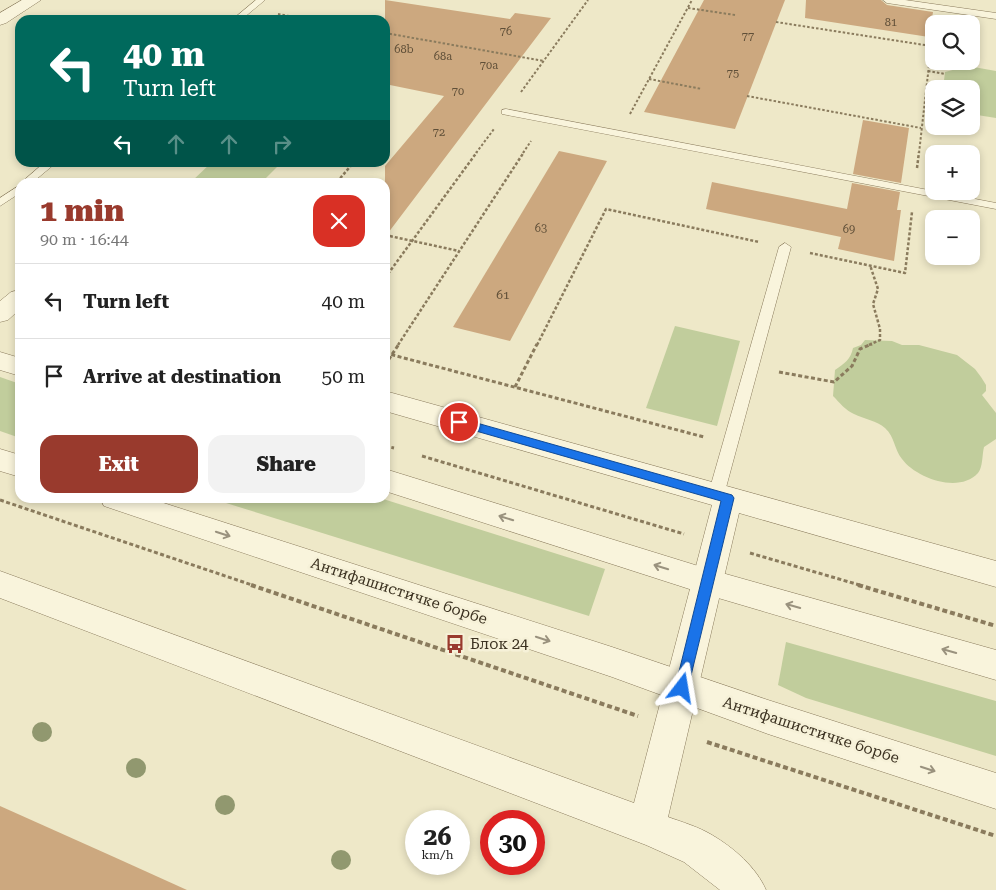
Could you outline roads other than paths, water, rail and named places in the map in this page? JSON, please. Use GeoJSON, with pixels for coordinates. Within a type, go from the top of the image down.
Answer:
{"type":"FeatureCollection","features":[{"type":"Feature","properties":{"kind":"street"},"geometry":{"type":"LineString","coordinates":[[0,20],[33,0]]}},
{"type":"Feature","properties":{"kind":"street"},"geometry":{"type":"LineString","coordinates":[[0,292],[15,296]]}},
{"type":"Feature","properties":{"kind":"street"},"geometry":{"type":"LineString","coordinates":[[0,314],[15,301]]}},
{"type":"Feature","properties":{"kind":"street"},"geometry":{"type":"LineString","coordinates":[[0,360],[15,365]]}},
{"type":"Feature","properties":{"kind":"street"},"geometry":{"type":"LineString","coordinates":[[390,402],[996,574]]}},
{"type":"Feature","properties":{"kind":"street"},"geometry":{"type":"LineString","coordinates":[[0,460],[15,464]]}},
{"type":"Feature","properties":{"kind":"street"},"geometry":{"type":"LineString","coordinates":[[390,482],[708,582],[996,665]]}},
{"type":"Feature","properties":{"kind":"street"},"geometry":{"type":"LineString","coordinates":[[647,827],[708,582],[722,496]]}},
{"type":"Feature","properties":{"kind":"street","name":"Антифашистичке борбе"},"geometry":{"type":"LineString","coordinates":[[129,503],[996,791]]}},
{"type":"Feature","properties":{"kind":"street"},"geometry":{"type":"LineString","coordinates":[[0,584],[647,827],[698,848],[736,878],[746,890]]}},
{"type":"Feature","properties":{"kind":"lane"},"geometry":{"type":"LineString","coordinates":[[242,15],[261,0]]}},
{"type":"Feature","properties":{"kind":"lane"},"geometry":{"type":"LineString","coordinates":[[887,0],[996,16]]}},
{"type":"Feature","properties":{"kind":"lane"},"geometry":{"type":"LineString","coordinates":[[506,112],[996,206]]}},
{"type":"Feature","properties":{"kind":"lane"},"geometry":{"type":"LineString","coordinates":[[32,178],[46,167]]}},
{"type":"Feature","properties":{"kind":"lane"},"geometry":{"type":"LineString","coordinates":[[0,203],[15,192]]}},
{"type":"Feature","properties":{"kind":"lane"},"geometry":{"type":"LineString","coordinates":[[722,496],[730,444],[785,247]]}},
{"type":"Feature","properties":{"kind":"place","name":"Блок 24"},"geometry":{"type":"Point","coordinates":[455,644]}}]}
